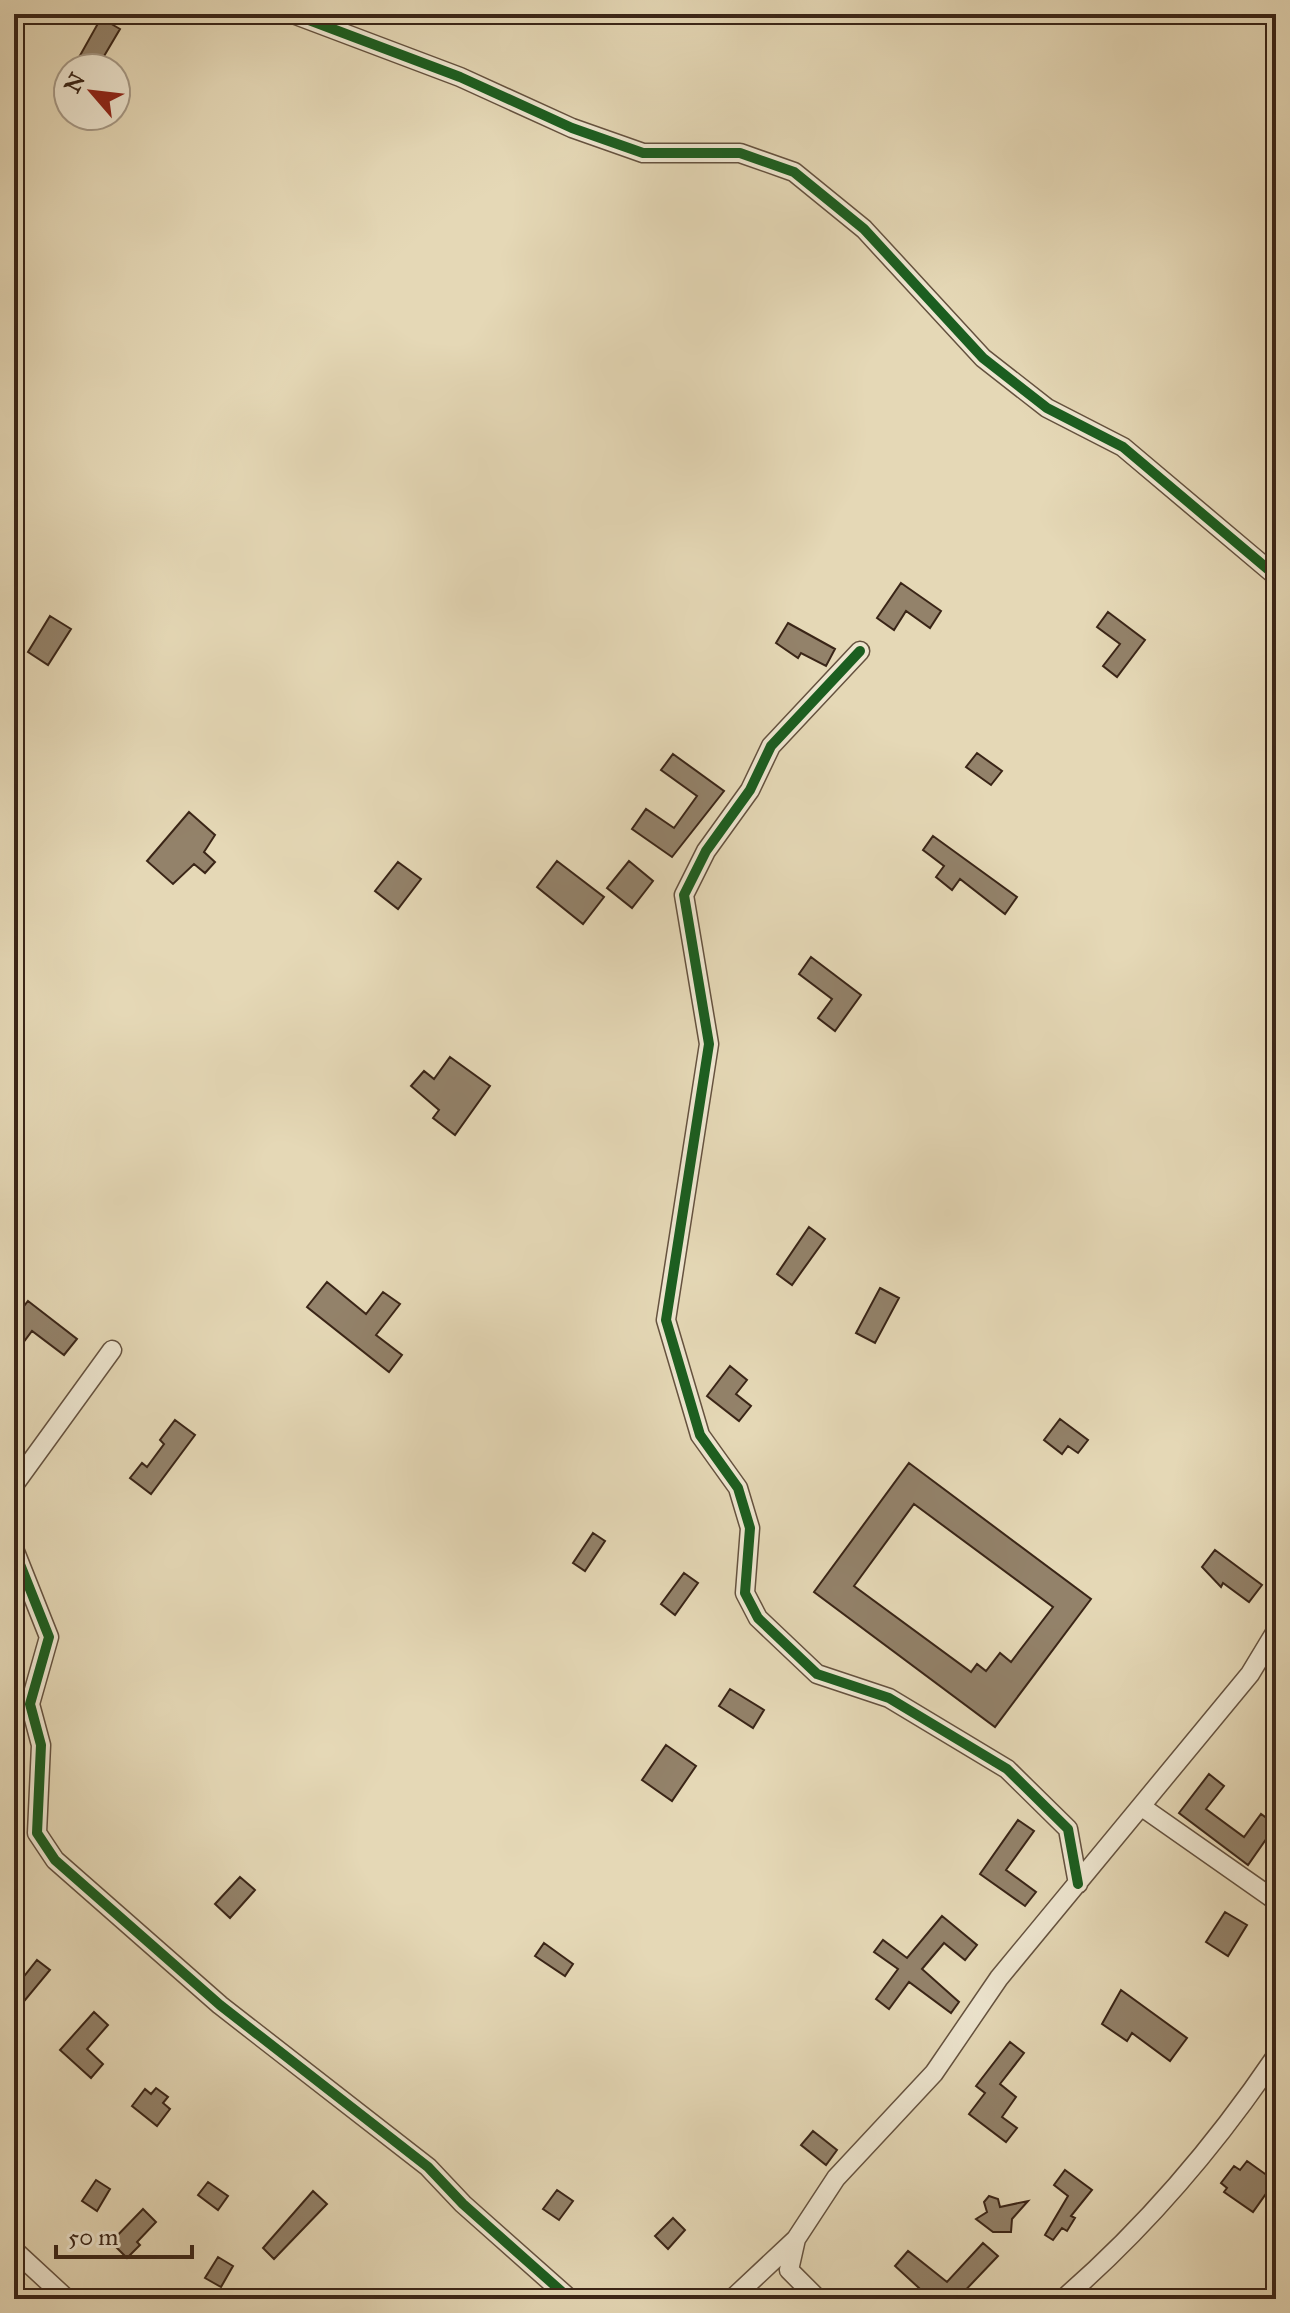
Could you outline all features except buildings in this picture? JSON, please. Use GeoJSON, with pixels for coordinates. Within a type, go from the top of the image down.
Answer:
{"type":"FeatureCollection","features":[{"type":"Feature","properties":{"kind":"street"},"geometry":{"type":"LineString","coordinates":[[293,14],[447,71],[572,128],[643,153],[740,153],[794,172],[864,229],[983,358],[1047,408],[1123,447],[1276,576]]}},
{"type":"Feature","properties":{"kind":"street"},"geometry":{"type":"LineString","coordinates":[[860,651],[771,746],[750,790],[706,851],[684,895],[709,1044],[666,1320],[700,1435],[738,1488],[750,1528],[745,1593],[758,1618],[817,1674],[889,1698],[1007,1769],[1068,1829],[1078,1884]]}},
{"type":"Feature","properties":{"kind":"street"},"geometry":{"type":"LineString","coordinates":[[14,1485],[112,1350]]}},
{"type":"Feature","properties":{"kind":"street"},"geometry":{"type":"LineString","coordinates":[[14,1549],[49,1637],[30,1704],[41,1745],[37,1833],[55,1860],[220,2005],[428,2167],[463,2204],[570,2299]]}},
{"type":"Feature","properties":{"kind":"street"},"geometry":{"type":"LineString","coordinates":[[732,2299],[796,2239],[836,2178],[934,2073],[999,1978],[1250,1674],[1276,1631]]}},
{"type":"Feature","properties":{"kind":"street"},"geometry":{"type":"LineString","coordinates":[[1142,1807],[1276,1901]]}},
{"type":"Feature","properties":{"kind":"street"},"geometry":{"type":"LineString","coordinates":[[1063,2299],[1125,2245],[1238,2112],[1276,2056]]}},
{"type":"Feature","properties":{"kind":"street"},"geometry":{"type":"LineString","coordinates":[[796,2239],[789,2270],[818,2299]]}},
{"type":"Feature","properties":{"kind":"street"},"geometry":{"type":"LineString","coordinates":[[14,2250],[67,2299]]}},
{"type":"Feature","properties":{"kind":"cycle path"},"geometry":{"type":"LineString","coordinates":[[293,14],[460,77],[572,128],[643,153],[740,153],[794,172],[864,229],[983,358],[1047,408],[1123,447],[1276,576]]}},
{"type":"Feature","properties":{"kind":"cycle path"},"geometry":{"type":"LineString","coordinates":[[860,651],[771,746],[750,790],[706,851],[684,895],[709,1044],[666,1320],[700,1435],[738,1488],[750,1528],[745,1593],[758,1618],[817,1674],[889,1698],[1007,1769],[1068,1829],[1078,1884]]}},
{"type":"Feature","properties":{"kind":"cycle path"},"geometry":{"type":"LineString","coordinates":[[14,1549],[49,1637],[30,1704],[41,1745],[37,1833],[55,1860],[220,2005],[428,2167],[463,2204],[570,2299]]}}]}
